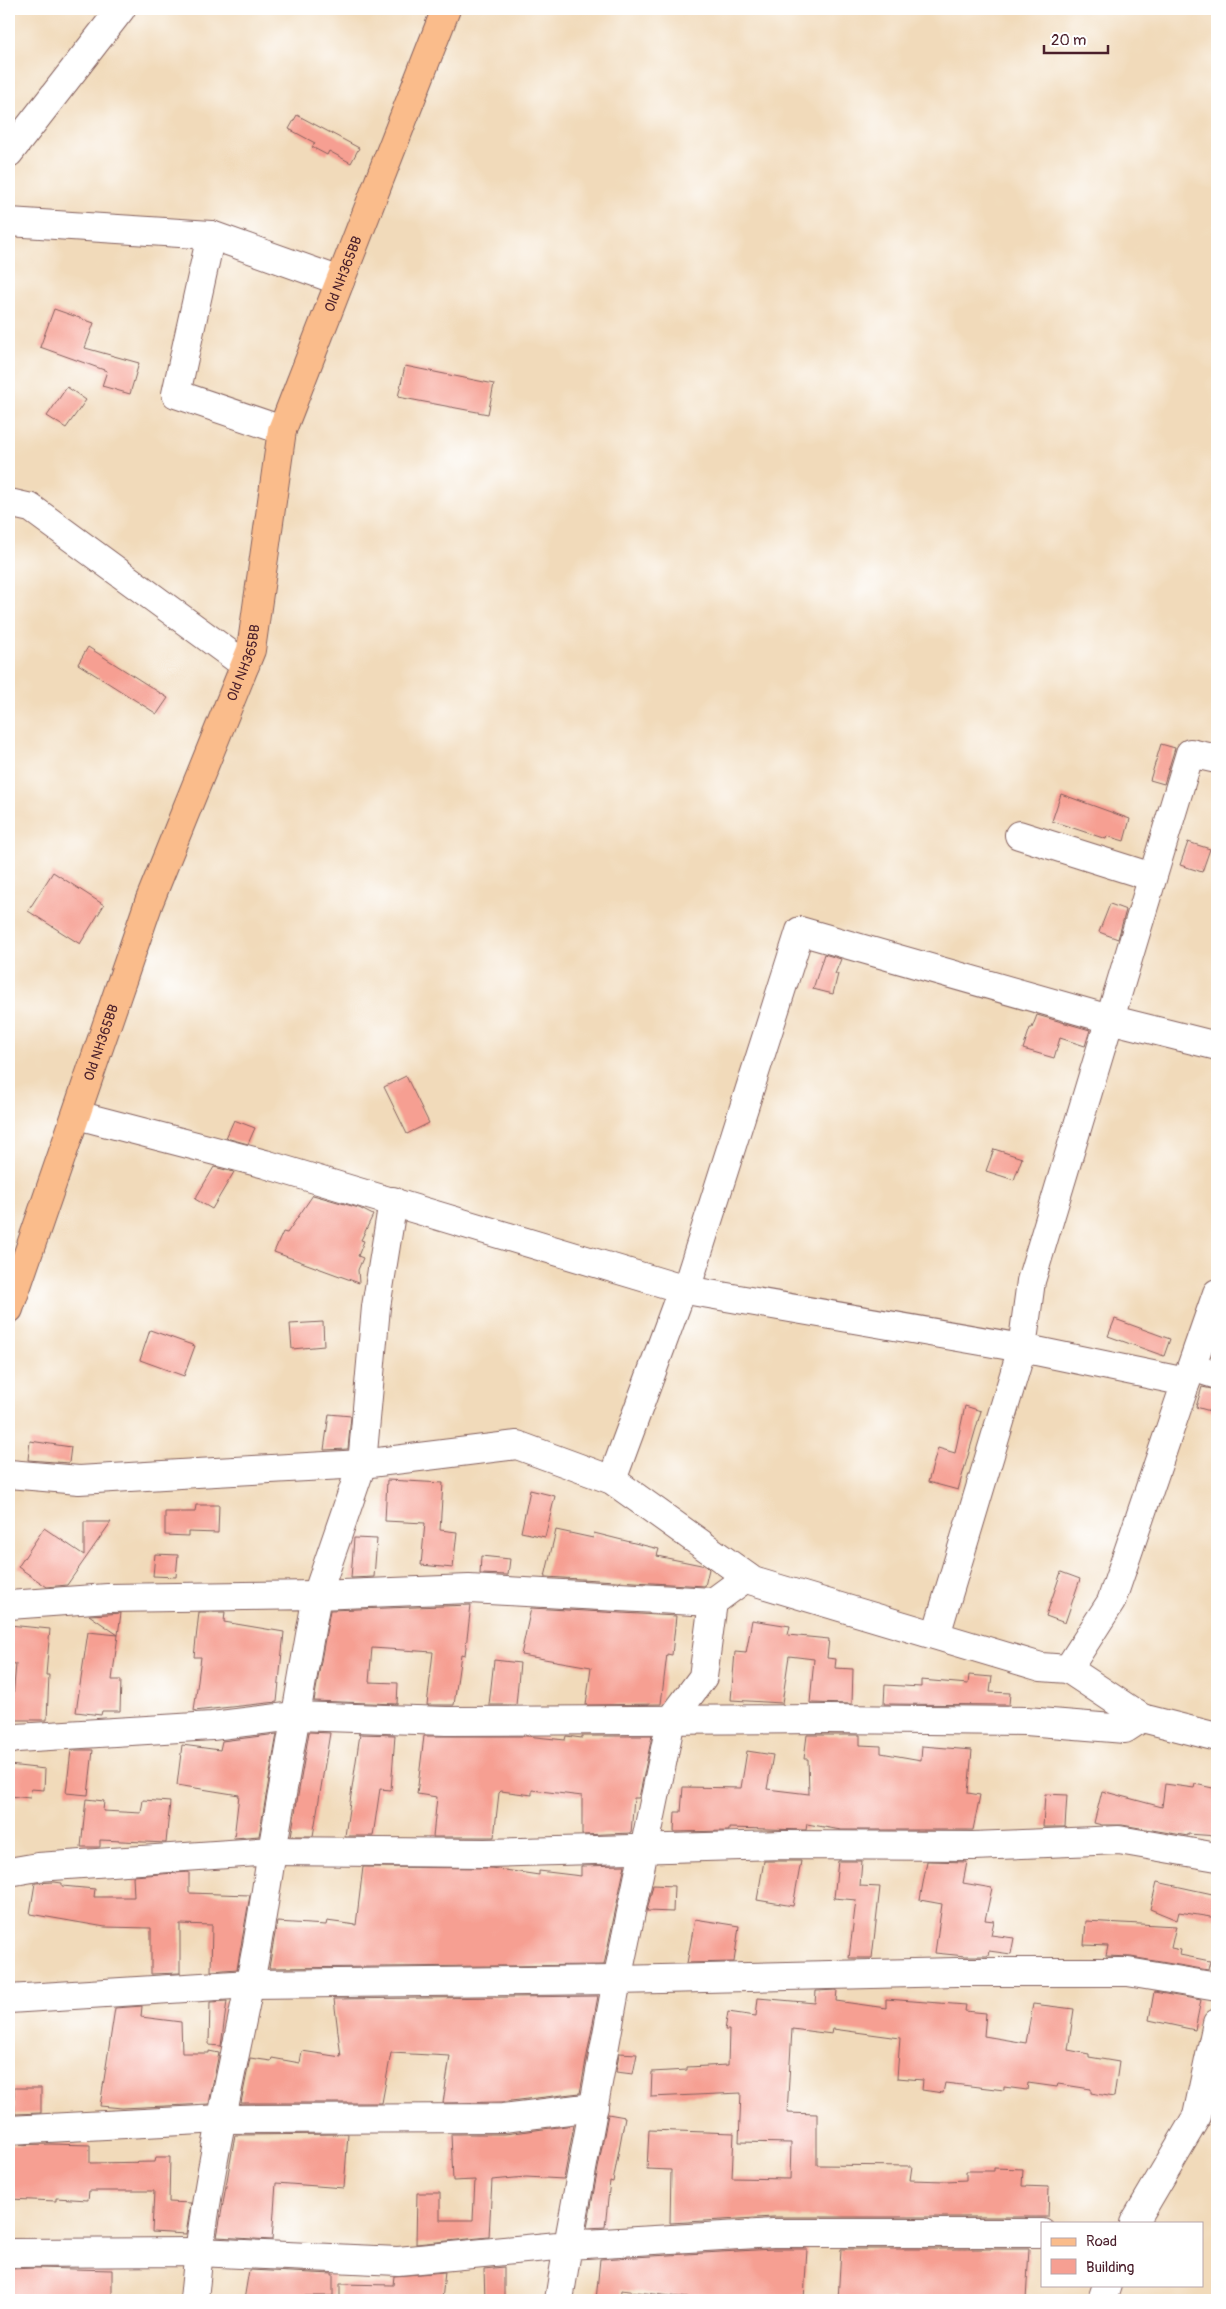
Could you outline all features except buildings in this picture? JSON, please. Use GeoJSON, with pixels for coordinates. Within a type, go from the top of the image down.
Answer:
{"type":"FeatureCollection","features":[{"type":"Feature","properties":{"kind":"main road","name":"Old NH365BB"},"geometry":{"type":"LineString","coordinates":[[9,1309],[149,902],[251,650],[282,430],[446,9]]}},
{"type":"Feature","properties":{"kind":"street"},"geometry":{"type":"LineString","coordinates":[[9,153],[121,9]]}},
{"type":"Feature","properties":{"kind":"street"},"geometry":{"type":"LineString","coordinates":[[9,222],[211,235],[340,281]]}},
{"type":"Feature","properties":{"kind":"street"},"geometry":{"type":"LineString","coordinates":[[211,235],[176,394],[282,430]]}},
{"type":"Feature","properties":{"kind":"street"},"geometry":{"type":"LineString","coordinates":[[9,503],[31,508],[245,665]]}},
{"type":"Feature","properties":{"kind":"street"},"geometry":{"type":"LineString","coordinates":[[936,1635],[1022,1348],[1031,1281],[1190,753],[1217,759]]}},
{"type":"Feature","properties":{"kind":"street"},"geometry":{"type":"LineString","coordinates":[[1019,835],[1152,877]]}},
{"type":"Feature","properties":{"kind":"street"},"geometry":{"type":"LineString","coordinates":[[612,1480],[679,1298],[686,1290],[800,930],[1109,1019],[1217,1046]]}},
{"type":"Feature","properties":{"kind":"street"},"geometry":{"type":"LineString","coordinates":[[77,1115],[265,1164],[686,1290],[1022,1348],[1189,1374],[1217,1375]]}},
{"type":"Feature","properties":{"kind":"street"},"geometry":{"type":"LineString","coordinates":[[194,2300],[198,2252],[221,2119],[250,1984],[294,1716],[317,1596],[362,1464],[376,1307],[393,1201]]}},
{"type":"Feature","properties":{"kind":"street"},"geometry":{"type":"LineString","coordinates":[[1068,1669],[1111,1602],[1217,1294]]}},
{"type":"Feature","properties":{"kind":"street"},"geometry":{"type":"LineString","coordinates":[[9,1474],[79,1480],[362,1464],[517,1446],[612,1480],[753,1581],[1040,1667],[1068,1669],[1142,1718],[1217,1737]]}},
{"type":"Feature","properties":{"kind":"street"},"geometry":{"type":"LineString","coordinates":[[9,1606],[108,1598],[317,1596],[469,1588],[713,1602],[747,1577]]}},
{"type":"Feature","properties":{"kind":"street"},"geometry":{"type":"LineString","coordinates":[[560,2300],[568,2245],[617,1980],[671,1720],[703,1677],[713,1602]]}},
{"type":"Feature","properties":{"kind":"street"},"geometry":{"type":"LineString","coordinates":[[9,1740],[212,1726],[294,1716],[446,1721],[1026,1721],[1125,1730],[1142,1718]]}},
{"type":"Feature","properties":{"kind":"street"},"geometry":{"type":"LineString","coordinates":[[9,1872],[38,1867],[272,1851],[485,1853],[782,1845],[973,1846],[1118,1840],[1217,1857]]}},
{"type":"Feature","properties":{"kind":"street"},"geometry":{"type":"LineString","coordinates":[[9,1999],[250,1984],[617,1980],[946,1972],[1128,1972],[1217,1987]]}},
{"type":"Feature","properties":{"kind":"street"},"geometry":{"type":"LineString","coordinates":[[1135,2222],[1197,2116],[1217,2023]]}},
{"type":"Feature","properties":{"kind":"street"},"geometry":{"type":"LineString","coordinates":[[9,2130],[221,2119],[503,2118],[594,2107]]}},
{"type":"Feature","properties":{"kind":"street"},"geometry":{"type":"LineString","coordinates":[[9,2253],[198,2252],[398,2261],[568,2245],[773,2233],[1041,2234]]}},
{"type":"Feature","properties":{"kind":"street"},"geometry":{"type":"LineString","coordinates":[[1102,2300],[1107,2286]]}}]}
